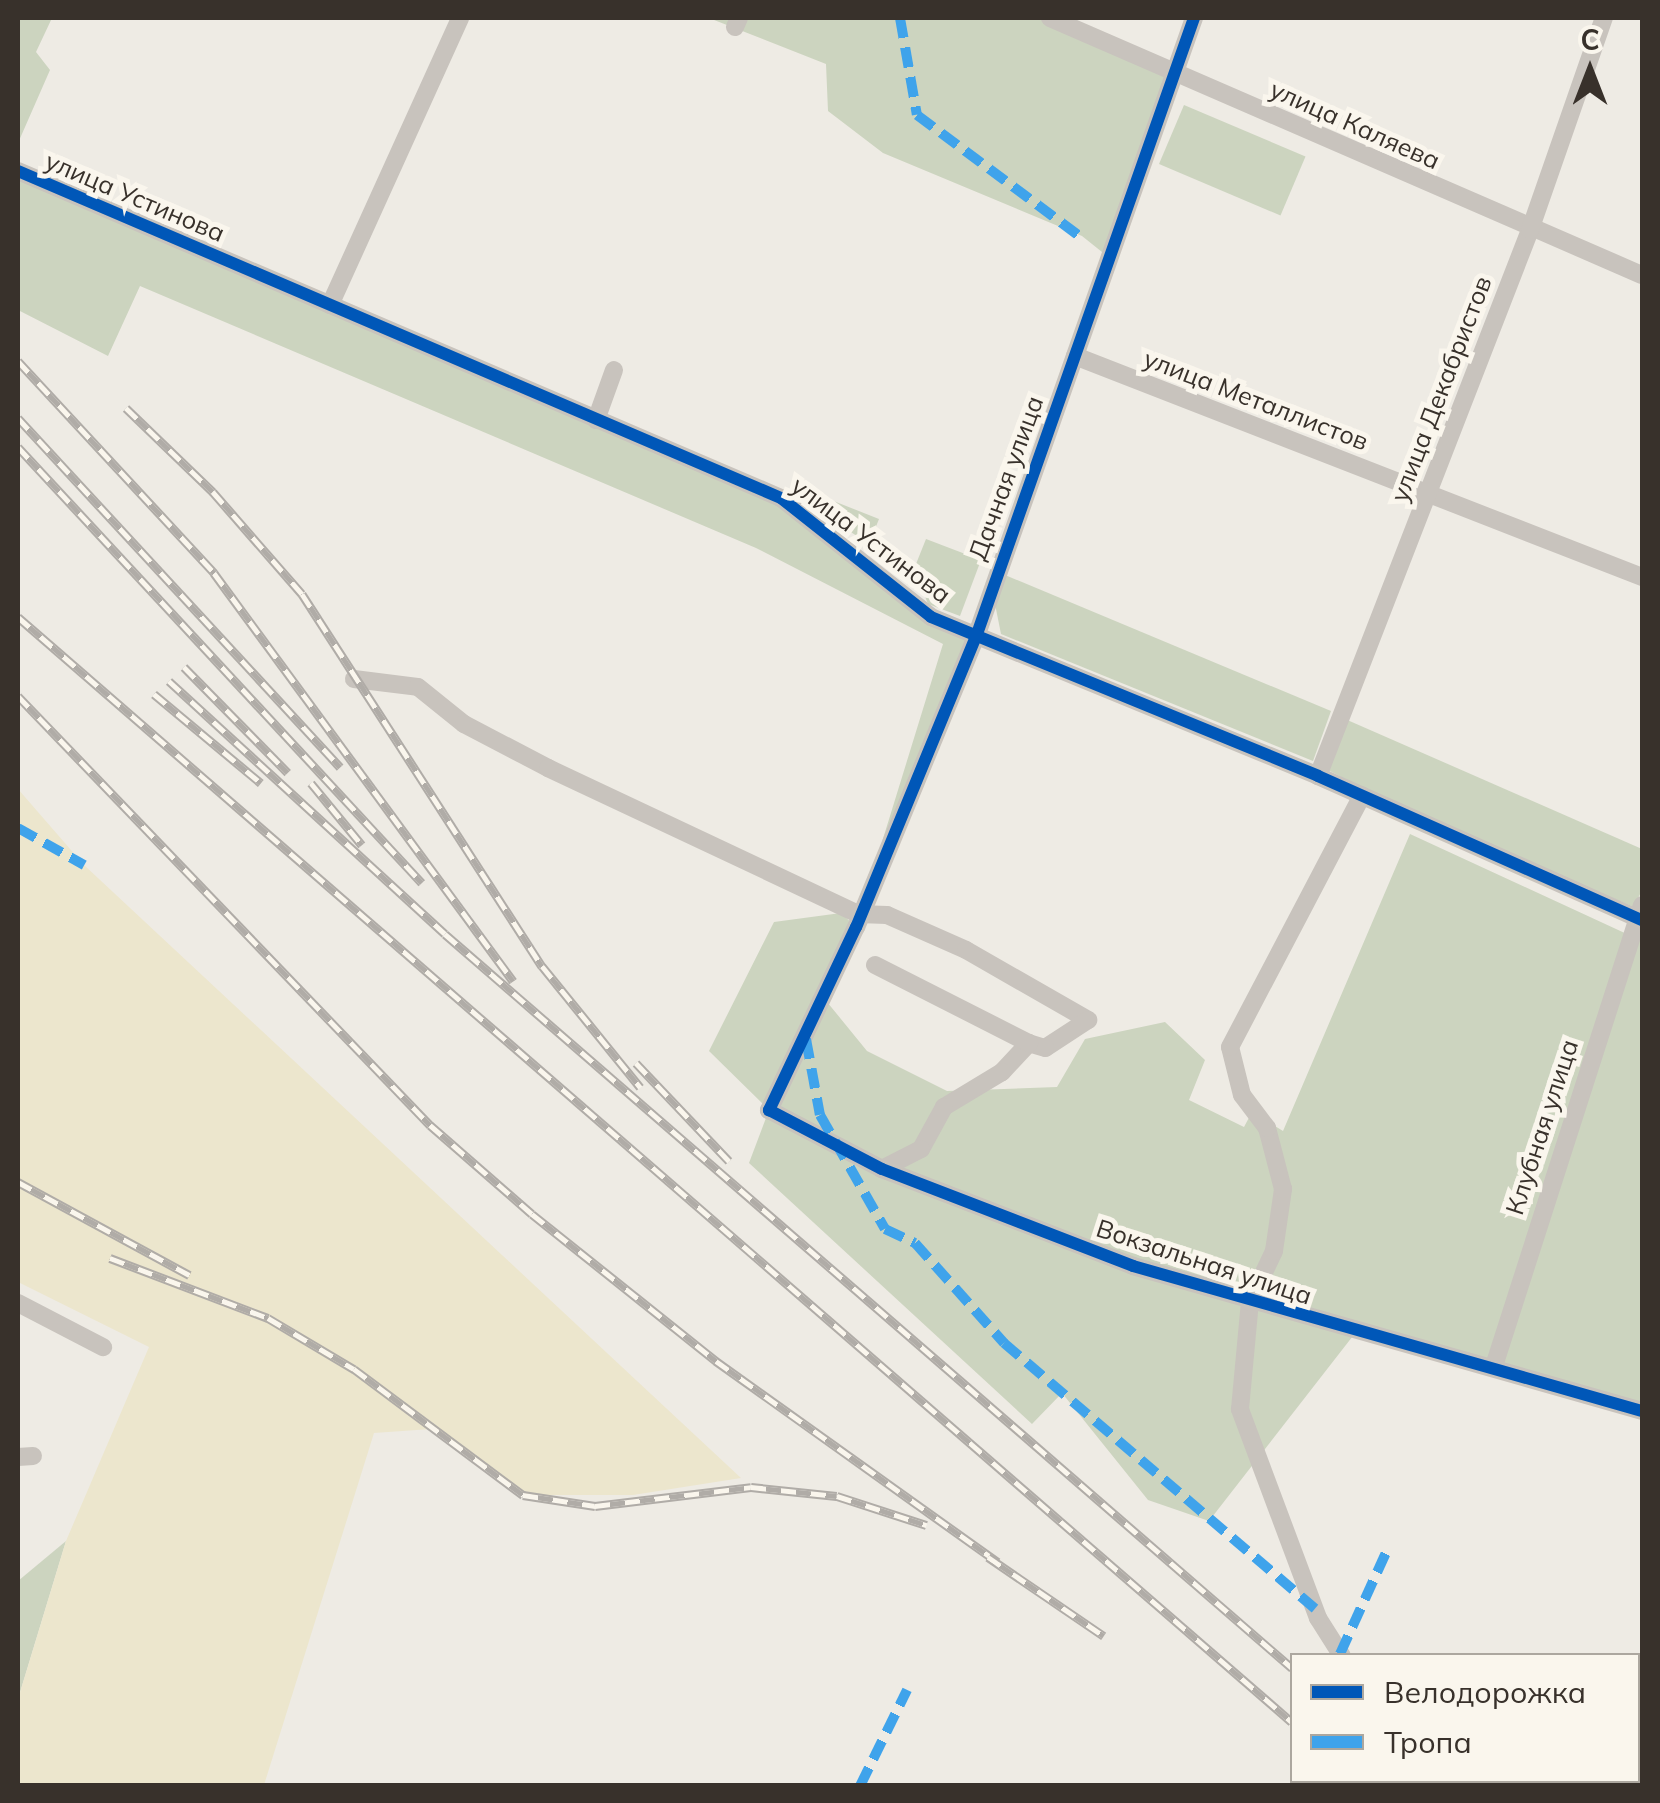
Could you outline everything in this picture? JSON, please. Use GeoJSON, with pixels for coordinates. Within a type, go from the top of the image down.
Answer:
{"type":"FeatureCollection","features":[{"type":"Feature","properties":{"kind":"street"},"geometry":{"type":"LineString","coordinates":[[330,305],[460,18]]}},
{"type":"Feature","properties":{"kind":"street","name":"улица Каляева"},"geometry":{"type":"LineString","coordinates":[[1050,18],[1530,230],[1642,275]]}},
{"type":"Feature","properties":{"kind":"street","name":"Дачная улица"},"geometry":{"type":"LineString","coordinates":[[770,1110],[977,634],[1194,18]]}},
{"type":"Feature","properties":{"kind":"street","name":"улица Декабристов"},"geometry":{"type":"LineString","coordinates":[[1318,776],[1530,230],[1604,18]]}},
{"type":"Feature","properties":{"kind":"street","name":"улица Устинова"},"geometry":{"type":"LineString","coordinates":[[18,171],[781,498],[930,617],[1318,776],[1641,915]]}},
{"type":"Feature","properties":{"kind":"street","name":"улица Металлистов"},"geometry":{"type":"LineString","coordinates":[[1075,356],[1642,576]]}},
{"type":"Feature","properties":{"kind":"street"},"geometry":{"type":"LineString","coordinates":[[596,420],[614,370]]}},
{"type":"Feature","properties":{"kind":"street"},"geometry":{"type":"LineString","coordinates":[[354,679],[418,687],[464,724],[548,768],[858,914],[887,915],[966,950],[1088,1020],[1045,1048],[874,966]]}},
{"type":"Feature","properties":{"kind":"street"},"geometry":{"type":"LineString","coordinates":[[1340,1653],[1318,1618],[1240,1408],[1250,1302],[1274,1251],[1283,1189],[1267,1128],[1242,1096],[1230,1046],[1362,796]]}},
{"type":"Feature","properties":{"kind":"street","name":"Клубная улица"},"geometry":{"type":"LineString","coordinates":[[1494,1366],[1641,915]]}},
{"type":"Feature","properties":{"kind":"street"},"geometry":{"type":"LineString","coordinates":[[882,1169],[921,1149],[944,1107],[1002,1072],[1029,1043]]}},
{"type":"Feature","properties":{"kind":"street","name":"Вокзальная улица"},"geometry":{"type":"LineString","coordinates":[[770,1110],[882,1169],[1133,1266],[1642,1411]]}},
{"type":"Feature","properties":{"kind":"street"},"geometry":{"type":"LineString","coordinates":[[18,1304],[103,1347]]}},
{"type":"Feature","properties":{"kind":"green space"},"geometry":{"type":"Polygon","coordinates":[[[18,18],[52,18],[36,52],[50,70],[18,143],[18,18]]]}},
{"type":"Feature","properties":{"kind":"green space"},"geometry":{"type":"Polygon","coordinates":[[[709,18],[1050,18],[1172,72],[1107,256],[1082,236],[883,153],[828,111],[826,64],[709,18]]]}},
{"type":"Feature","properties":{"kind":"green space"},"geometry":{"type":"Polygon","coordinates":[[[1184,105],[1306,157],[1280,215],[1159,164],[1184,105]]]}},
{"type":"Feature","properties":{"kind":"green space"},"geometry":{"type":"Polygon","coordinates":[[[18,171],[781,498],[972,636],[882,842],[943,644],[756,548],[140,286],[108,356],[18,310],[18,171]]]}},
{"type":"Feature","properties":{"kind":"green space"},"geometry":{"type":"Polygon","coordinates":[[[831,500],[879,519],[869,544],[825,515],[831,500]]]}},
{"type":"Feature","properties":{"kind":"green space"},"geometry":{"type":"Polygon","coordinates":[[[926,539],[981,560],[960,616],[928,604],[914,569],[926,539]]]}},
{"type":"Feature","properties":{"kind":"green space"},"geometry":{"type":"Polygon","coordinates":[[[1005,575],[1331,711],[1313,761],[1001,634],[995,604],[1005,575]]]}},
{"type":"Feature","properties":{"kind":"green space"},"geometry":{"type":"Polygon","coordinates":[[[1345,719],[1642,849],[1642,890],[1634,907],[1415,815],[1324,768],[1345,719]]]}},
{"type":"Feature","properties":{"kind":"green space"},"geometry":{"type":"Polygon","coordinates":[[[1410,834],[1642,941],[1642,1411],[1356,1332],[1209,1521],[1148,1500],[1062,1393],[1032,1424],[749,1163],[769,1110],[709,1051],[774,922],[841,913],[856,927],[823,997],[867,1051],[947,1091],[1057,1087],[1085,1039],[1165,1022],[1205,1060],[1189,1100],[1244,1127],[1252,1112],[1283,1131],[1410,834]]]}},
{"type":"Feature","properties":{"kind":"green space"},"geometry":{"type":"Polygon","coordinates":[[[66,1541],[18,1699],[18,1581],[66,1541]]]}},
{"type":"Feature","properties":{"kind":"sand"},"geometry":{"type":"Polygon","coordinates":[[[18,789],[84,865],[741,1478],[633,1495],[523,1495],[431,1429],[374,1433],[264,1785],[18,1785],[18,1699],[66,1541],[149,1347],[18,1282],[18,789]]]}},
{"type":"Feature","properties":{"kind":"railway"},"geometry":{"type":"LineString","coordinates":[[18,361],[214,573],[513,981]]}},
{"type":"Feature","properties":{"kind":"railway"},"geometry":{"type":"LineString","coordinates":[[126,408],[213,492],[302,594],[542,966],[640,1087]]}},
{"type":"Feature","properties":{"kind":"railway"},"geometry":{"type":"LineString","coordinates":[[18,418],[340,767]]}},
{"type":"Feature","properties":{"kind":"railway"},"geometry":{"type":"LineString","coordinates":[[18,447],[422,883]]}},
{"type":"Feature","properties":{"kind":"railway"},"geometry":{"type":"LineString","coordinates":[[18,617],[1290,1720]]}},
{"type":"Feature","properties":{"kind":"railway"},"geometry":{"type":"LineString","coordinates":[[184,667],[288,773]]}},
{"type":"Feature","properties":{"kind":"railway"},"geometry":{"type":"LineString","coordinates":[[169,681],[445,934],[1290,1666]]}},
{"type":"Feature","properties":{"kind":"railway"},"geometry":{"type":"LineString","coordinates":[[154,694],[261,783]]}},
{"type":"Feature","properties":{"kind":"railway"},"geometry":{"type":"LineString","coordinates":[[18,696],[430,1125],[532,1214],[716,1361],[998,1562]]}},
{"type":"Feature","properties":{"kind":"railway"},"geometry":{"type":"LineString","coordinates":[[311,783],[362,845]]}},
{"type":"Feature","properties":{"kind":"railway"},"geometry":{"type":"LineString","coordinates":[[636,1063],[729,1161]]}},
{"type":"Feature","properties":{"kind":"railway"},"geometry":{"type":"LineString","coordinates":[[18,1182],[189,1275]]}},
{"type":"Feature","properties":{"kind":"railway"},"geometry":{"type":"LineString","coordinates":[[110,1258],[268,1318],[354,1369],[523,1495],[595,1506],[751,1487],[837,1496],[926,1525]]}},
{"type":"Feature","properties":{"kind":"railway"},"geometry":{"type":"LineString","coordinates":[[988,1557],[1104,1636]]}},
{"type":"Feature","properties":{"kind":"railway"},"geometry":{"type":"LineString","coordinates":[[1342,1783],[1345,1786]]}},
{"type":"Feature","properties":{"kind":"marked path"},"geometry":{"type":"LineString","coordinates":[[900,18],[917,115],[1078,235]]}},
{"type":"Feature","properties":{"kind":"marked path"},"geometry":{"type":"LineString","coordinates":[[18,828],[84,865]]}},
{"type":"Feature","properties":{"kind":"marked path"},"geometry":{"type":"LineString","coordinates":[[806,1039],[820,1115],[885,1229],[915,1243],[1004,1343],[1315,1609]]}},
{"type":"Feature","properties":{"kind":"marked path"},"geometry":{"type":"LineString","coordinates":[[1340,1653],[1389,1546]]}},
{"type":"Feature","properties":{"kind":"marked path"},"geometry":{"type":"LineString","coordinates":[[860,1786],[907,1690]]}},
{"type":"Feature","properties":{"kind":"cycle path"},"geometry":{"type":"LineString","coordinates":[[1194,18],[977,634],[856,927],[769,1110],[882,1169],[1133,1266],[1642,1411]]}},
{"type":"Feature","properties":{"kind":"cycle path"},"geometry":{"type":"LineString","coordinates":[[18,171],[781,498],[931,617],[1318,776],[1642,920]]}}]}
